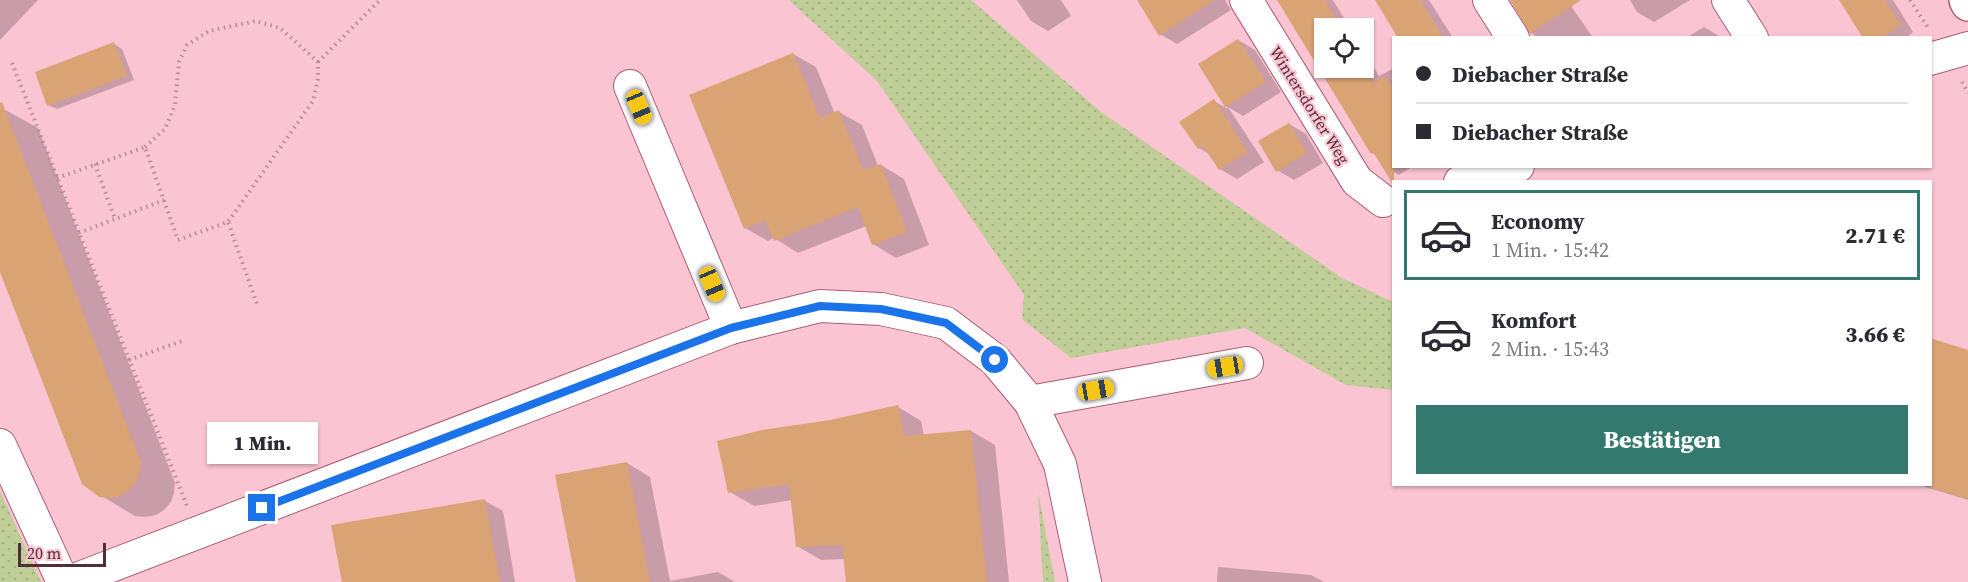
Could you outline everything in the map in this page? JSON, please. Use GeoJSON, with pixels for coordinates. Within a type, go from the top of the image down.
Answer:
{"type":"FeatureCollection","features":[{"type":"Feature","properties":{"kind":"street","name":"Wintersdorfer Weg"},"geometry":{"type":"LineString","coordinates":[[1246,0],[1357,181],[1382,207]]}},
{"type":"Feature","properties":{"kind":"street"},"geometry":{"type":"LineString","coordinates":[[1489,0],[1513,36]]}},
{"type":"Feature","properties":{"kind":"street"},"geometry":{"type":"LineString","coordinates":[[1728,0],[1751,36]]}},
{"type":"Feature","properties":{"kind":"street"},"geometry":{"type":"LineString","coordinates":[[1932,58],[1968,48]]}},
{"type":"Feature","properties":{"kind":"street"},"geometry":{"type":"LineString","coordinates":[[630,87],[731,328]]}},
{"type":"Feature","properties":{"kind":"street"},"geometry":{"type":"LineString","coordinates":[[1467,180],[1511,168]]}},
{"type":"Feature","properties":{"kind":"street"},"geometry":{"type":"LineString","coordinates":[[69,582],[731,328],[820,306],[881,309],[946,323],[995,360],[1030,402],[1060,464],[1085,582]]}},
{"type":"Feature","properties":{"kind":"street"},"geometry":{"type":"LineString","coordinates":[[1030,402],[1247,363]]}},
{"type":"Feature","properties":{"kind":"street"},"geometry":{"type":"LineString","coordinates":[[0,445],[63,582]]}},
{"type":"Feature","properties":{"kind":"path"},"geometry":{"type":"LineString","coordinates":[[145,147],[178,240],[228,222],[313,101],[318,79],[318,62],[379,1]]}},
{"type":"Feature","properties":{"kind":"path"},"geometry":{"type":"LineString","coordinates":[[57,178],[145,147],[165,129],[175,105],[179,62],[187,45],[209,31],[256,21],[280,28],[318,62]]}},
{"type":"Feature","properties":{"kind":"path"},"geometry":{"type":"LineString","coordinates":[[12,63],[197,533]]}},
{"type":"Feature","properties":{"kind":"path"},"geometry":{"type":"LineString","coordinates":[[95,164],[115,219]]}},
{"type":"Feature","properties":{"kind":"path"},"geometry":{"type":"LineString","coordinates":[[79,233],[164,200]]}},
{"type":"Feature","properties":{"kind":"path"},"geometry":{"type":"LineString","coordinates":[[228,222],[257,304]]}},
{"type":"Feature","properties":{"kind":"path"},"geometry":{"type":"LineString","coordinates":[[129,360],[182,341]]}},
{"type":"Feature","properties":{"kind":"green space"},"geometry":{"type":"Polygon","coordinates":[[[789,0],[971,0],[1101,112],[1342,278],[1392,302],[1392,390],[1346,385],[1245,328],[1071,358],[1022,319],[1024,295],[877,81],[789,0]]]}},
{"type":"Feature","properties":{"kind":"green space"},"geometry":{"type":"Polygon","coordinates":[[[0,491],[41,582],[0,582],[0,491]]]}},
{"type":"Feature","properties":{"kind":"green space"},"geometry":{"type":"Polygon","coordinates":[[[1038,491],[1055,582],[1043,582],[1038,491]]]}},
{"type":"Feature","properties":{"kind":"building"},"geometry":{"type":"Polygon","coordinates":[[[1137,0],[1214,0],[1159,36],[1137,0]]]}},
{"type":"Feature","properties":{"kind":"building"},"geometry":{"type":"Polygon","coordinates":[[[1277,0],[1325,0],[1335,18],[1314,18],[1314,61],[1277,0]]]}},
{"type":"Feature","properties":{"kind":"building"},"geometry":{"type":"Polygon","coordinates":[[[1375,0],[1420,0],[1443,36],[1397,36],[1375,0]]]}},
{"type":"Feature","properties":{"kind":"building"},"geometry":{"type":"Polygon","coordinates":[[[1510,0],[1581,0],[1530,34],[1510,0]]]}},
{"type":"Feature","properties":{"kind":"building"},"geometry":{"type":"Polygon","coordinates":[[[1839,0],[1885,0],[1901,25],[1885,36],[1862,36],[1839,0]]]}},
{"type":"Feature","properties":{"kind":"building"},"geometry":{"type":"Polygon","coordinates":[[[1238,39],[1266,82],[1225,107],[1198,64],[1238,39]]]}},
{"type":"Feature","properties":{"kind":"building"},"geometry":{"type":"Polygon","coordinates":[[[114,42],[127,76],[47,106],[35,72],[114,42]]]}},
{"type":"Feature","properties":{"kind":"building"},"geometry":{"type":"Polygon","coordinates":[[[793,53],[820,118],[839,110],[863,170],[881,164],[907,232],[872,245],[858,207],[774,241],[765,220],[744,229],[689,95],[793,53]]]}},
{"type":"Feature","properties":{"kind":"building"},"geometry":{"type":"Polygon","coordinates":[[[1385,76],[1392,87],[1394,180],[1392,183],[1373,152],[1371,154],[1325,78],[1371,78],[1374,83],[1385,76]]]}},
{"type":"Feature","properties":{"kind":"building"},"geometry":{"type":"Polygon","coordinates":[[[1214,99],[1248,152],[1219,170],[1203,146],[1198,149],[1179,122],[1214,99]]]}},
{"type":"Feature","properties":{"kind":"building"},"geometry":{"type":"Polygon","coordinates":[[[2,102],[141,462],[136,482],[120,496],[99,497],[82,484],[0,272],[0,103],[2,102]]]}},
{"type":"Feature","properties":{"kind":"building"},"geometry":{"type":"Polygon","coordinates":[[[1289,123],[1307,153],[1276,172],[1258,141],[1289,123]]]}},
{"type":"Feature","properties":{"kind":"building"},"geometry":{"type":"Polygon","coordinates":[[[1932,339],[1968,350],[1968,499],[1930,488],[1932,486],[1932,339]]]}},
{"type":"Feature","properties":{"kind":"building"},"geometry":{"type":"Polygon","coordinates":[[[898,405],[904,436],[971,430],[987,582],[846,582],[842,545],[796,547],[789,484],[728,493],[717,441],[762,430],[830,420],[898,405]]]}},
{"type":"Feature","properties":{"kind":"building"},"geometry":{"type":"Polygon","coordinates":[[[627,462],[650,582],[576,582],[555,475],[627,462]]]}},
{"type":"Feature","properties":{"kind":"building"},"geometry":{"type":"Polygon","coordinates":[[[485,499],[500,582],[342,582],[331,525],[485,499]]]}},
{"type":"Feature","properties":{"kind":"route"},"geometry":{"type":"LineString","coordinates":[[262,508],[731,328],[820,306],[881,309],[946,323],[995,360]]}}]}
